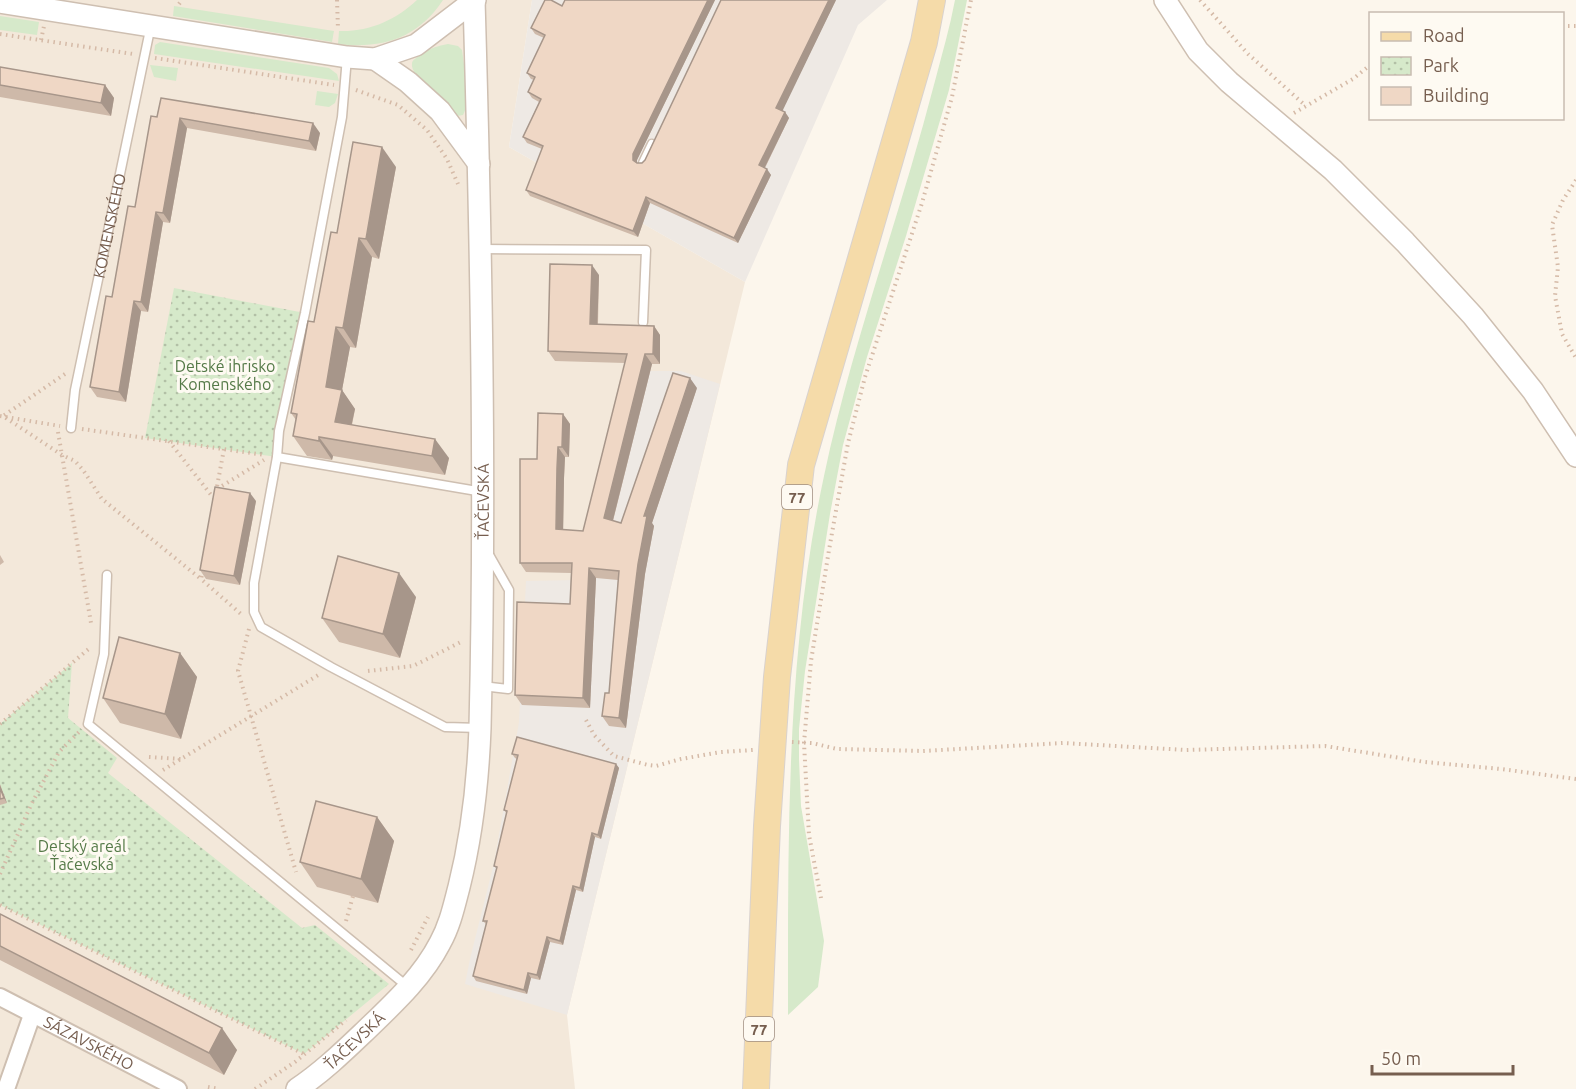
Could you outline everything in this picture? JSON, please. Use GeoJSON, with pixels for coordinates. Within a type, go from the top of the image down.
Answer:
{"type":"FeatureCollection","features":[{"type":"Feature","properties":{"kind":"main road","name":"77"},"geometry":{"type":"LineString","coordinates":[[756,1089],[777,677],[801,465],[924,42],[932,0]]}},
{"type":"Feature","properties":{"kind":"street"},"geometry":{"type":"LineString","coordinates":[[0,2],[347,57],[375,59],[416,45],[474,0]]}},
{"type":"Feature","properties":{"kind":"street","name":"ŤAČEVSKÁ"},"geometry":{"type":"LineString","coordinates":[[297,1089],[321,1072],[409,988],[427,966],[441,942],[454,908],[473,814],[479,767],[483,543],[479,164],[474,0]]}},
{"type":"Feature","properties":{"kind":"street"},"geometry":{"type":"LineString","coordinates":[[923,0],[924,42]]}},
{"type":"Feature","properties":{"kind":"street"},"geometry":{"type":"LineString","coordinates":[[1165,0],[1198,51],[1229,82],[1333,170],[1473,315],[1533,392],[1576,456]]}},
{"type":"Feature","properties":{"kind":"street"},"geometry":{"type":"LineString","coordinates":[[375,59],[408,82],[440,111],[479,164]]}},
{"type":"Feature","properties":{"kind":"street","name":"SÁZAVSKÉHO"},"geometry":{"type":"LineString","coordinates":[[0,997],[178,1089]]}},
{"type":"Feature","properties":{"kind":"street","name":"SÁZAVSKÉHO"},"geometry":{"type":"LineString","coordinates":[[6,1089],[32,1015]]}},
{"type":"Feature","properties":{"kind":"lane","name":"KOMENSKÉHO"},"geometry":{"type":"LineString","coordinates":[[71,428],[75,390],[151,26]]}},
{"type":"Feature","properties":{"kind":"lane"},"geometry":{"type":"LineString","coordinates":[[347,57],[342,117],[305,313],[279,431],[278,457],[254,583],[254,612],[261,627],[445,727],[480,728]]}},
{"type":"Feature","properties":{"kind":"lane"},"geometry":{"type":"LineString","coordinates":[[643,163],[658,133]]}},
{"type":"Feature","properties":{"kind":"lane"},"geometry":{"type":"LineString","coordinates":[[480,249],[646,250],[643,322]]}},
{"type":"Feature","properties":{"kind":"lane"},"geometry":{"type":"LineString","coordinates":[[278,457],[483,492]]}},
{"type":"Feature","properties":{"kind":"lane"},"geometry":{"type":"LineString","coordinates":[[107,575],[104,654],[87,724],[409,988]]}},
{"type":"Feature","properties":{"kind":"path"},"geometry":{"type":"LineString","coordinates":[[337,0],[338,29]]}},
{"type":"Feature","properties":{"kind":"path"},"geometry":{"type":"LineString","coordinates":[[820,898],[808,835],[804,743],[813,650],[848,443],[865,377],[922,202],[952,97],[971,0]]}},
{"type":"Feature","properties":{"kind":"path"},"geometry":{"type":"LineString","coordinates":[[1200,0],[1248,54],[1306,106]]}},
{"type":"Feature","properties":{"kind":"path"},"geometry":{"type":"LineString","coordinates":[[1278,122],[1353,79],[1369,67]]}},
{"type":"Feature","properties":{"kind":"path"},"geometry":{"type":"LineString","coordinates":[[1576,180],[1563,200],[1552,225],[1558,267],[1555,296],[1562,334],[1576,358]]}},
{"type":"Feature","properties":{"kind":"path"},"geometry":{"type":"LineString","coordinates":[[1,416],[81,364]]}},
{"type":"Feature","properties":{"kind":"path"},"geometry":{"type":"LineString","coordinates":[[1,416],[270,456],[216,490]]}},
{"type":"Feature","properties":{"kind":"path"},"geometry":{"type":"LineString","coordinates":[[1,416],[79,465],[102,499],[250,622],[261,627]]}},
{"type":"Feature","properties":{"kind":"path"},"geometry":{"type":"LineString","coordinates":[[56,425],[93,632]]}},
{"type":"Feature","properties":{"kind":"path"},"geometry":{"type":"LineString","coordinates":[[169,441],[215,500],[224,449]]}},
{"type":"Feature","properties":{"kind":"path"},"geometry":{"type":"LineString","coordinates":[[201,579],[203,568]]}},
{"type":"Feature","properties":{"kind":"path"},"geometry":{"type":"LineString","coordinates":[[250,622],[238,671],[296,872]]}},
{"type":"Feature","properties":{"kind":"path"},"geometry":{"type":"LineString","coordinates":[[152,777],[331,667],[373,671],[398,669],[412,666],[461,642]]}},
{"type":"Feature","properties":{"kind":"path"},"geometry":{"type":"LineString","coordinates":[[0,724],[95,644],[101,666]]}},
{"type":"Feature","properties":{"kind":"path"},"geometry":{"type":"LineString","coordinates":[[586,720],[594,735],[614,756],[648,765],[656,766],[722,752],[772,751]]}},
{"type":"Feature","properties":{"kind":"path"},"geometry":{"type":"LineString","coordinates":[[0,874],[30,805],[59,752],[87,724]]}},
{"type":"Feature","properties":{"kind":"path"},"geometry":{"type":"LineString","coordinates":[[804,743],[837,749],[922,751],[1063,743],[1186,750],[1324,746],[1425,762],[1576,779]]}},
{"type":"Feature","properties":{"kind":"path"},"geometry":{"type":"LineString","coordinates":[[127,756],[181,759]]}},
{"type":"Feature","properties":{"kind":"path"},"geometry":{"type":"LineString","coordinates":[[342,934],[353,896]]}},
{"type":"Feature","properties":{"kind":"path"},"geometry":{"type":"LineString","coordinates":[[0,905],[304,1054]]}},
{"type":"Feature","properties":{"kind":"path"},"geometry":{"type":"LineString","coordinates":[[208,1087],[219,1089]]}},
{"type":"Feature","properties":{"kind":"shaded area"},"geometry":{"type":"Polygon","coordinates":[[[0,0],[532,0],[509,147],[745,282],[567,1015],[575,1089],[0,1089],[0,0]]]}},
{"type":"Feature","properties":{"kind":"shaded area"},"geometry":{"type":"Polygon","coordinates":[[[532,0],[887,0],[858,25],[745,282],[509,147],[532,0]]]}},
{"type":"Feature","properties":{"kind":"shaded area"},"geometry":{"type":"Polygon","coordinates":[[[624,371],[681,371],[720,384],[567,1015],[465,984],[494,863],[519,722],[526,581],[575,580],[624,371]]]}},
{"type":"Feature","properties":{"kind":"green space"},"geometry":{"type":"Polygon","coordinates":[[[417,0],[443,0],[422,24],[397,38],[369,45],[338,44],[339,31],[371,27],[391,19],[417,0]]]}},
{"type":"Feature","properties":{"kind":"green space"},"geometry":{"type":"Polygon","coordinates":[[[955,0],[967,0],[949,90],[867,357],[843,445],[830,514],[805,671],[799,729],[801,806],[824,941],[818,987],[788,1015],[789,812],[792,744],[802,610],[812,543],[835,426],[862,327],[922,130],[955,0]]]}},
{"type":"Feature","properties":{"kind":"green space"},"geometry":{"type":"Polygon","coordinates":[[[174,6],[334,31],[332,42],[173,16],[174,6]]]}},
{"type":"Feature","properties":{"kind":"green space"},"geometry":{"type":"Polygon","coordinates":[[[0,16],[39,22],[37,35],[0,30],[0,16]]]}},
{"type":"Feature","properties":{"kind":"green space"},"geometry":{"type":"Polygon","coordinates":[[[160,42],[329,68],[337,74],[339,81],[154,54],[155,45],[160,42]]]}},
{"type":"Feature","properties":{"kind":"green space"},"geometry":{"type":"Polygon","coordinates":[[[448,44],[458,46],[462,50],[467,94],[463,115],[457,116],[438,99],[416,76],[413,69],[413,60],[437,46],[448,44]]]}},
{"type":"Feature","properties":{"kind":"green space"},"geometry":{"type":"Polygon","coordinates":[[[150,65],[178,68],[176,81],[154,77],[150,65]]]}},
{"type":"Feature","properties":{"kind":"green space"},"geometry":{"type":"Polygon","coordinates":[[[317,91],[338,94],[335,103],[329,107],[315,105],[317,91]]]}},
{"type":"Feature","properties":{"kind":"green space","name":"Detské ihrisko Komenského"},"geometry":{"type":"Polygon","coordinates":[[[174,288],[305,313],[277,457],[145,438],[174,288]]]}},
{"type":"Feature","properties":{"kind":"green space","name":"Detský areál Ťačevská"},"geometry":{"type":"Polygon","coordinates":[[[72,663],[68,718],[117,758],[108,773],[302,928],[315,925],[389,984],[304,1054],[0,905],[0,724],[72,663]]]}},
{"type":"Feature","properties":{"kind":"building"},"geometry":{"type":"Polygon","coordinates":[[[545,0],[551,0],[562,6],[565,0],[708,0],[633,154],[633,160],[642,163],[721,0],[829,0],[776,108],[785,112],[759,165],[767,169],[734,238],[646,197],[633,231],[526,190],[543,146],[523,137],[541,99],[528,92],[535,77],[527,73],[545,35],[531,28],[545,0]]]}},
{"type":"Feature","properties":{"kind":"building"},"geometry":{"type":"Polygon","coordinates":[[[0,67],[105,85],[101,103],[0,85],[0,67]]]}},
{"type":"Feature","properties":{"kind":"building"},"geometry":{"type":"Polygon","coordinates":[[[161,98],[313,123],[309,141],[180,118],[163,213],[156,212],[141,302],[134,301],[119,392],[90,387],[106,296],[112,297],[128,206],[135,207],[151,116],[157,117],[161,98]]]}},
{"type":"Feature","properties":{"kind":"building"},"geometry":{"type":"Polygon","coordinates":[[[353,142],[382,147],[366,239],[359,238],[343,328],[336,327],[326,387],[342,390],[335,422],[435,439],[432,456],[319,437],[319,441],[293,436],[297,414],[291,413],[308,321],[314,322],[331,232],[337,233],[353,142]]]}},
{"type":"Feature","properties":{"kind":"building"},"geometry":{"type":"Polygon","coordinates":[[[550,264],[592,265],[590,324],[654,326],[653,354],[645,354],[604,518],[621,523],[673,373],[690,378],[644,516],[647,516],[638,564],[619,718],[602,716],[605,693],[609,693],[619,571],[589,568],[583,698],[515,695],[517,602],[570,604],[572,563],[520,563],[520,459],[537,459],[538,413],[563,414],[562,447],[558,447],[556,529],[583,531],[627,354],[548,351],[550,264]]]}},
{"type":"Feature","properties":{"kind":"building"},"geometry":{"type":"Polygon","coordinates":[[[215,487],[250,493],[234,576],[200,570],[215,487]]]}},
{"type":"Feature","properties":{"kind":"building"},"geometry":{"type":"Polygon","coordinates":[[[338,556],[399,573],[383,634],[322,618],[338,556]]]}},
{"type":"Feature","properties":{"kind":"building"},"geometry":{"type":"Polygon","coordinates":[[[119,637],[180,653],[165,714],[103,698],[119,637]]]}},
{"type":"Feature","properties":{"kind":"building"},"geometry":{"type":"Polygon","coordinates":[[[517,737],[616,764],[598,835],[592,833],[580,888],[573,886],[560,941],[547,937],[537,975],[528,973],[524,990],[473,976],[487,921],[483,921],[497,867],[494,866],[507,811],[504,810],[518,755],[512,754],[517,737]]]}},
{"type":"Feature","properties":{"kind":"building"},"geometry":{"type":"Polygon","coordinates":[[[316,801],[377,817],[361,879],[300,862],[316,801]]]}},
{"type":"Feature","properties":{"kind":"building"},"geometry":{"type":"Polygon","coordinates":[[[0,914],[222,1028],[209,1053],[0,946],[0,914]]]}}]}
